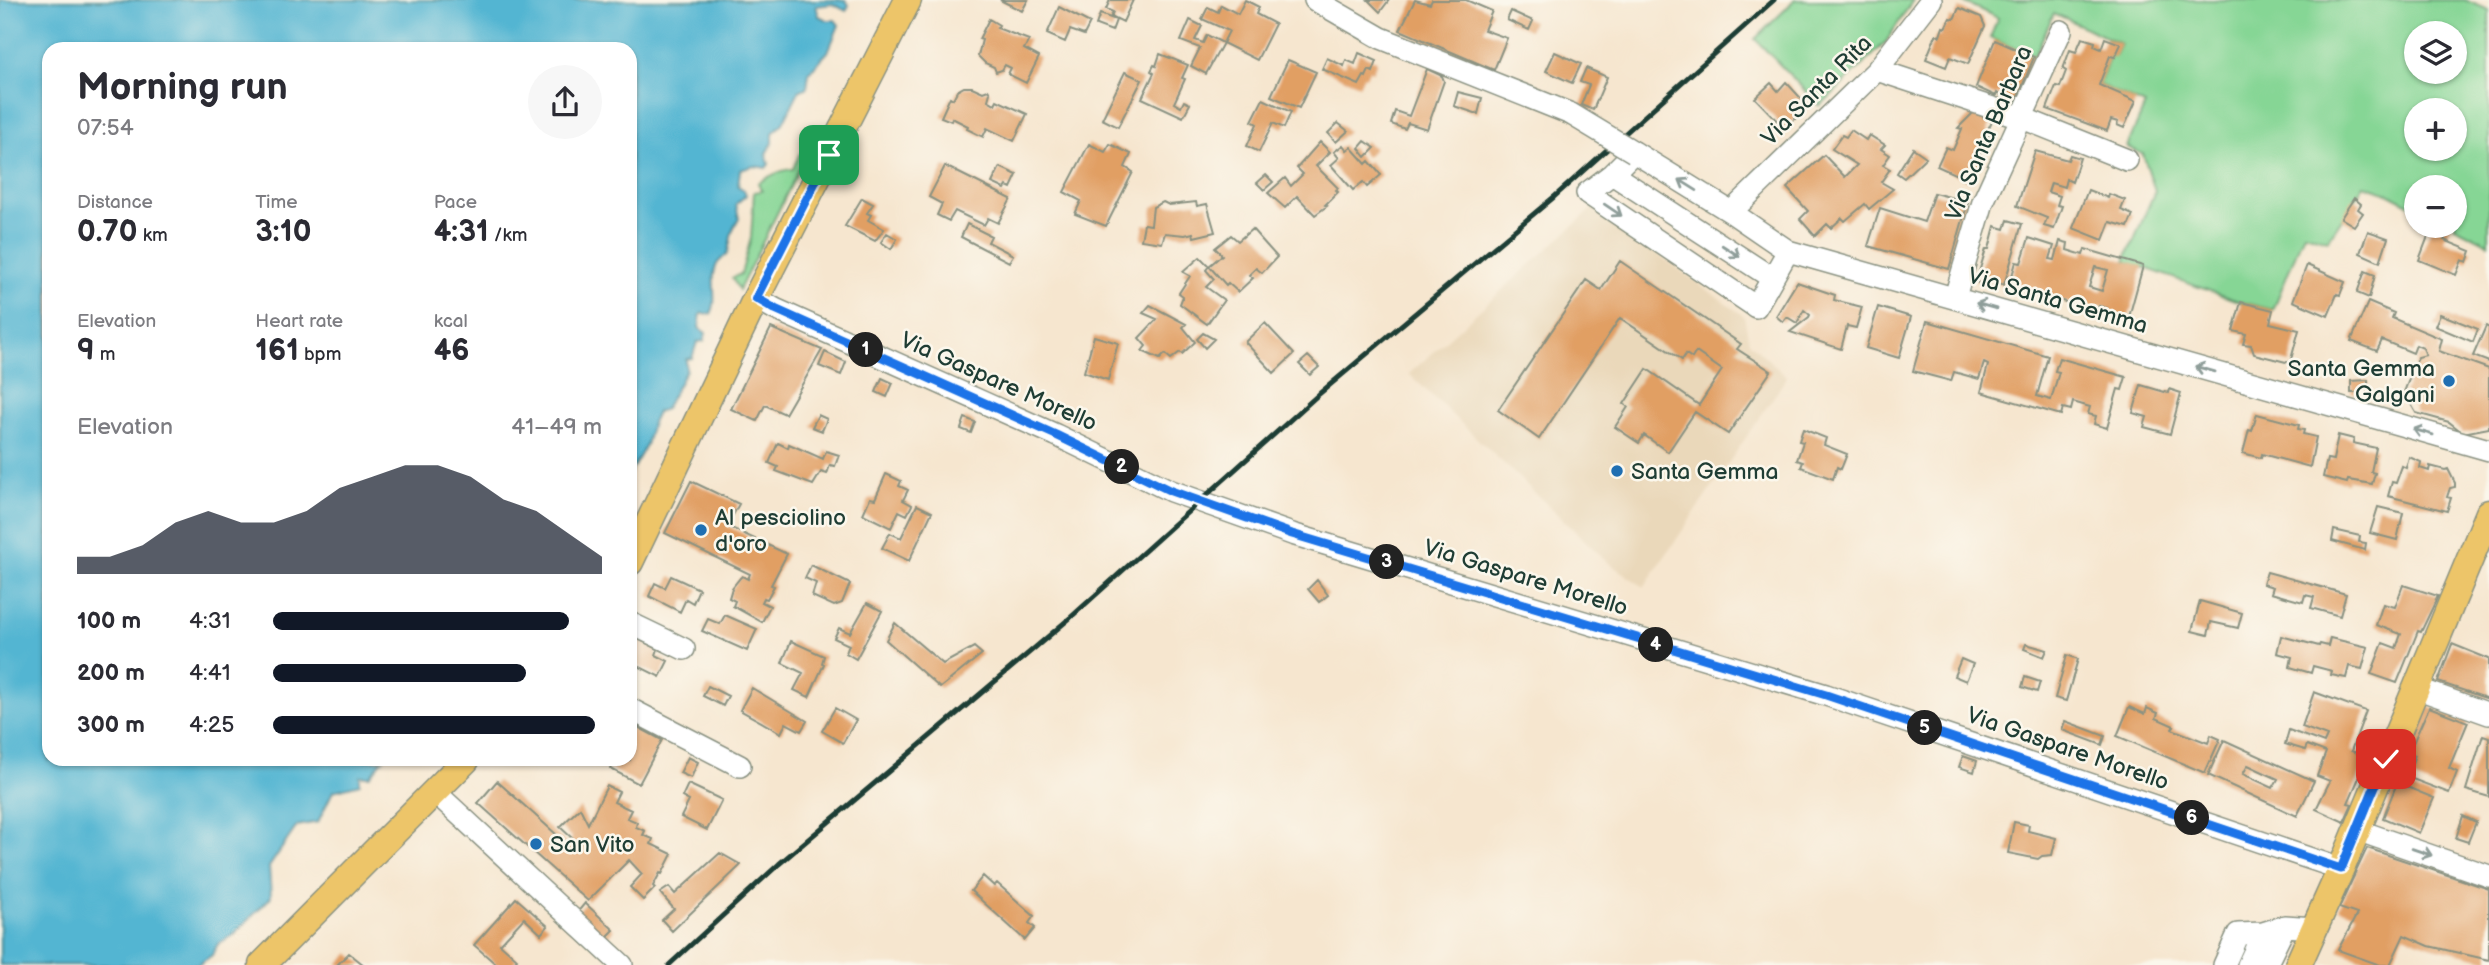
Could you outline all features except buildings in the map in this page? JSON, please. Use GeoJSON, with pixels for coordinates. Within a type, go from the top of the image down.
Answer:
{"type":"FeatureCollection","features":[{"type":"Feature","properties":{"kind":"main road"},"geometry":{"type":"LineString","coordinates":[[637,547],[756,298],[908,0]]}},
{"type":"Feature","properties":{"kind":"main road"},"geometry":{"type":"LineString","coordinates":[[2298,965],[2341,869],[2489,513]]}},
{"type":"Feature","properties":{"kind":"main road"},"geometry":{"type":"LineString","coordinates":[[262,965],[460,766]]}},
{"type":"Feature","properties":{"kind":"street","name":"Via Santa Gemma"},"geometry":{"type":"LineString","coordinates":[[1315,0],[1381,37],[1571,114],[1731,212],[1788,251],[2489,450]]}},
{"type":"Feature","properties":{"kind":"street","name":"Via Santa Rita"},"geometry":{"type":"LineString","coordinates":[[1731,212],[1877,70],[1931,0]]}},
{"type":"Feature","properties":{"kind":"street","name":"Via Santa Barbara"},"geometry":{"type":"LineString","coordinates":[[1955,297],[1983,202],[2060,31]]}},
{"type":"Feature","properties":{"kind":"street"},"geometry":{"type":"LineString","coordinates":[[1877,70],[2020,117],[2127,160]]}},
{"type":"Feature","properties":{"kind":"street"},"geometry":{"type":"LineString","coordinates":[[1634,152],[1612,174],[1587,193],[1756,307],[1788,251]]}},
{"type":"Feature","properties":{"kind":"street"},"geometry":{"type":"LineString","coordinates":[[1612,174],[1772,278]]}},
{"type":"Feature","properties":{"kind":"street","name":"Via Gaspare Morello"},"geometry":{"type":"LineString","coordinates":[[756,298],[775,309],[1056,435],[1171,491],[1292,534],[1826,695],[2341,869]]}},
{"type":"Feature","properties":{"kind":"street"},"geometry":{"type":"LineString","coordinates":[[637,626],[684,649]]}},
{"type":"Feature","properties":{"kind":"street"},"geometry":{"type":"LineString","coordinates":[[2416,688],[2489,714]]}},
{"type":"Feature","properties":{"kind":"street"},"geometry":{"type":"LineString","coordinates":[[637,713],[740,766]]}},
{"type":"Feature","properties":{"kind":"street"},"geometry":{"type":"LineString","coordinates":[[435,792],[622,965]]}},
{"type":"Feature","properties":{"kind":"street"},"geometry":{"type":"LineString","coordinates":[[2357,830],[2489,876]]}},
{"type":"Feature","properties":{"kind":"street"},"geometry":{"type":"LineString","coordinates":[[2224,965],[2238,934],[2263,933],[2285,926],[2314,928]]}},
{"type":"Feature","properties":{"kind":"street"},"geometry":{"type":"LineString","coordinates":[[2266,965],[2285,926]]}},
{"type":"Feature","properties":{"kind":"street"},"geometry":{"type":"LineString","coordinates":[[2248,965],[2263,933]]}},
{"type":"Feature","properties":{"kind":"shaded area","name":"Santa Gemma"},"geometry":{"type":"Polygon","coordinates":[[[1593,208],[1744,316],[1749,342],[1787,377],[1644,587],[1610,564],[1409,374],[1593,208]]]}},
{"type":"Feature","properties":{"kind":"green space"},"geometry":{"type":"Polygon","coordinates":[[[1795,0],[1913,0],[1886,42],[1820,106],[1755,39],[1795,0]]]}},
{"type":"Feature","properties":{"kind":"green space"},"geometry":{"type":"Polygon","coordinates":[[[1959,0],[2465,0],[2489,10],[2489,244],[2467,233],[2467,175],[2404,175],[2404,201],[2364,185],[2328,240],[2304,233],[2273,310],[2241,302],[2125,261],[2155,191],[2143,154],[2127,147],[2145,105],[2099,85],[2110,56],[2115,56],[2121,44],[2054,13],[2034,57],[1990,38],[1998,18],[1959,0]]]}},
{"type":"Feature","properties":{"kind":"green space"},"geometry":{"type":"Polygon","coordinates":[[[808,151],[739,290],[732,278],[741,274],[751,238],[754,192],[762,191],[758,183],[793,169],[799,155],[808,151]]]}},
{"type":"Feature","properties":{"kind":"water"},"geometry":{"type":"Polygon","coordinates":[[[0,0],[846,0],[849,5],[846,11],[833,4],[816,6],[819,16],[835,20],[839,25],[828,52],[809,72],[807,87],[799,91],[783,123],[773,133],[773,143],[766,153],[769,164],[766,168],[754,166],[740,170],[738,186],[746,195],[736,204],[739,219],[727,253],[718,262],[715,270],[711,314],[701,313],[699,328],[706,333],[704,341],[697,342],[692,358],[686,359],[686,370],[665,409],[657,412],[646,445],[637,461],[637,42],[42,42],[42,766],[378,766],[370,776],[360,776],[360,784],[333,791],[318,822],[297,826],[269,867],[271,897],[233,935],[218,944],[212,955],[198,965],[0,965],[0,0]]]}},
{"type":"Feature","properties":{"kind":"railway"},"geometry":{"type":"LineString","coordinates":[[669,965],[779,864],[1070,618],[1319,394],[1554,197],[1774,0]]}},
{"type":"Feature","properties":{"kind":"place","name":"Santa Gemma Galgani"},"geometry":{"type":"Point","coordinates":[2449,381]}},
{"type":"Feature","properties":{"kind":"place","name":"Santa Gemma"},"geometry":{"type":"Point","coordinates":[1617,471]}},
{"type":"Feature","properties":{"kind":"place","name":"Al pesciolino d'oro"},"geometry":{"type":"Point","coordinates":[701,530]}},
{"type":"Feature","properties":{"kind":"place","name":"San Vito"},"geometry":{"type":"Point","coordinates":[536,844]}},
{"type":"Feature","properties":{"kind":"route"},"geometry":{"type":"LineString","coordinates":[[829,155],[756,298],[775,309],[1056,435],[1171,491],[1292,534],[1826,695],[2341,869],[2386,759]]}}]}
